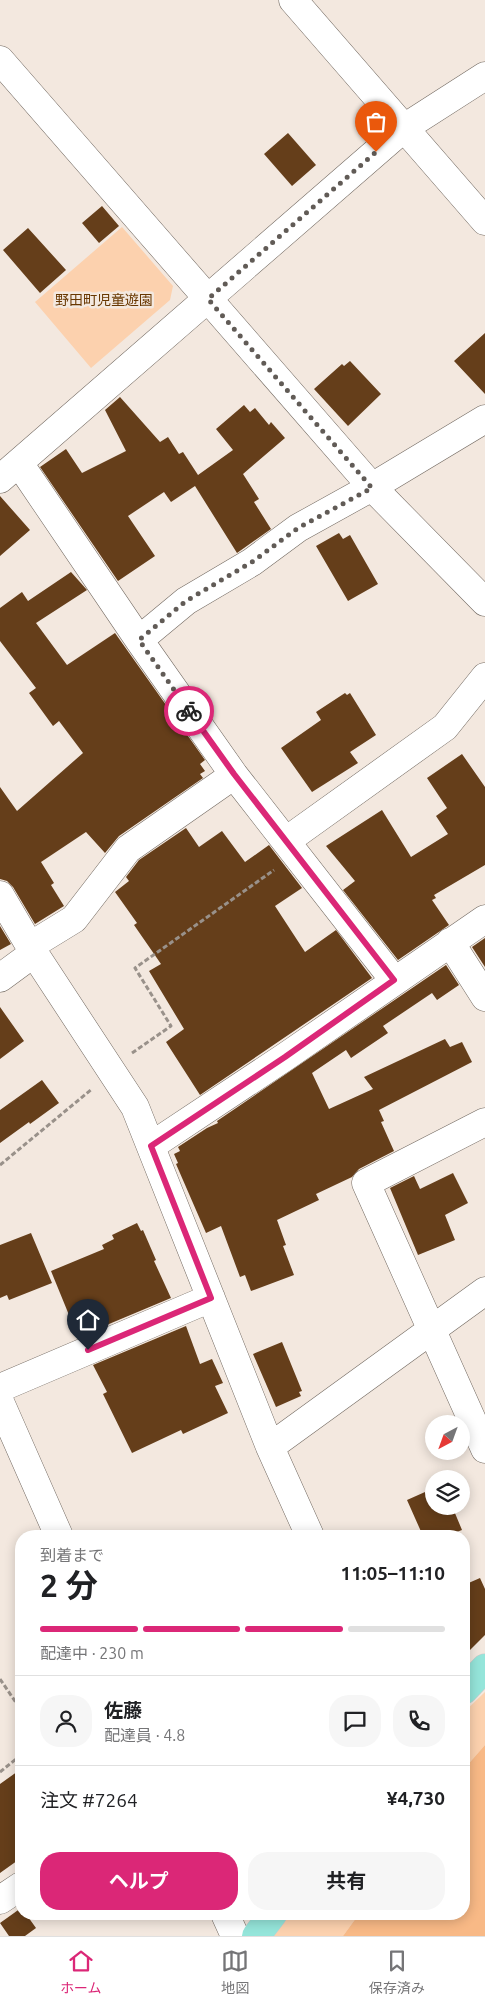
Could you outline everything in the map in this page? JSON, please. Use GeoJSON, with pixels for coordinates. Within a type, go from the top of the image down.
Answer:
{"type":"FeatureCollection","features":[{"type":"Feature","properties":{"kind":"main road"},"geometry":{"type":"LineString","coordinates":[[470,1684],[485,1668]]}},
{"type":"Feature","properties":{"kind":"main road"},"geometry":{"type":"LineString","coordinates":[[256,1936],[268,1920]]}},
{"type":"Feature","properties":{"kind":"street"},"geometry":{"type":"LineString","coordinates":[[293,0],[485,221]]}},
{"type":"Feature","properties":{"kind":"street"},"geometry":{"type":"LineString","coordinates":[[0,60],[372,488],[485,602]]}},
{"type":"Feature","properties":{"kind":"street"},"geometry":{"type":"LineString","coordinates":[[394,980],[234,774],[139,640],[7,469],[208,299],[404,128],[485,76]]}},
{"type":"Feature","properties":{"kind":"street"},"geometry":{"type":"LineString","coordinates":[[139,640],[186,601],[252,562],[298,528],[372,488],[485,419]]}},
{"type":"Feature","properties":{"kind":"street"},"geometry":{"type":"LineString","coordinates":[[291,847],[446,728],[485,677]]}},
{"type":"Feature","properties":{"kind":"street"},"geometry":{"type":"LineString","coordinates":[[0,978],[32,949],[74,919],[128,849],[234,774]]}},
{"type":"Feature","properties":{"kind":"street"},"geometry":{"type":"LineString","coordinates":[[0,895],[32,949],[135,1107],[270,1447],[307,1530]]}},
{"type":"Feature","properties":{"kind":"street"},"geometry":{"type":"LineString","coordinates":[[151,1146],[285,1057],[485,919]]}},
{"type":"Feature","properties":{"kind":"street"},"geometry":{"type":"LineString","coordinates":[[450,942],[485,997]]}},
{"type":"Feature","properties":{"kind":"street"},"geometry":{"type":"LineString","coordinates":[[485,1122],[366,1183],[485,1449]]}},
{"type":"Feature","properties":{"kind":"street"},"geometry":{"type":"LineString","coordinates":[[270,1447],[485,1291]]}},
{"type":"Feature","properties":{"kind":"street"},"geometry":{"type":"LineString","coordinates":[[0,1388],[211,1298]]}},
{"type":"Feature","properties":{"kind":"street"},"geometry":{"type":"LineString","coordinates":[[0,1402],[56,1530]]}},
{"type":"Feature","properties":{"kind":"street"},"geometry":{"type":"LineString","coordinates":[[0,1900],[15,1890]]}},
{"type":"Feature","properties":{"kind":"street"},"geometry":{"type":"LineString","coordinates":[[228,1920],[235,1936]]}},
{"type":"Feature","properties":{"kind":"path"},"geometry":{"type":"LineString","coordinates":[[0,1164],[96,1086],[110,1069],[171,1026],[134,968],[291,847]]}},
{"type":"Feature","properties":{"kind":"path"},"geometry":{"type":"LineString","coordinates":[[0,1679],[15,1701]]}},
{"type":"Feature","properties":{"kind":"path"},"geometry":{"type":"LineString","coordinates":[[0,1772],[15,1760]]}},
{"type":"Feature","properties":{"kind":"green space","name":"野田町児童遊園"},"geometry":{"type":"Polygon","coordinates":[[[122,227],[173,286],[170,300],[91,368],[35,302],[122,227]]]}},
{"type":"Feature","properties":{"kind":"green space"},"geometry":{"type":"Polygon","coordinates":[[[485,1692],[485,1745],[470,1762],[470,1706],[485,1692]]]}},
{"type":"Feature","properties":{"kind":"green space"},"geometry":{"type":"Polygon","coordinates":[[[286,1920],[355,1920],[343,1936],[274,1936],[286,1920]]]}},
{"type":"Feature","properties":{"kind":"shaded area"},"geometry":{"type":"Polygon","coordinates":[[[485,1745],[485,1936],[343,1936],[355,1920],[470,1920],[470,1762],[485,1745]]]}},
{"type":"Feature","properties":{"kind":"building"},"geometry":{"type":"Polygon","coordinates":[[[288,133],[316,165],[292,186],[264,154],[288,133]]]}},
{"type":"Feature","properties":{"kind":"building"},"geometry":{"type":"Polygon","coordinates":[[[102,206],[119,226],[99,243],[82,223],[102,206]]]}},
{"type":"Feature","properties":{"kind":"building"},"geometry":{"type":"Polygon","coordinates":[[[28,228],[66,270],[40,293],[3,250],[28,228]]]}},
{"type":"Feature","properties":{"kind":"building"},"geometry":{"type":"Polygon","coordinates":[[[485,333],[485,394],[454,361],[485,333]]]}},
{"type":"Feature","properties":{"kind":"building"},"geometry":{"type":"Polygon","coordinates":[[[350,361],[381,394],[348,426],[314,389],[342,364],[344,366],[350,361]]]}},
{"type":"Feature","properties":{"kind":"building"},"geometry":{"type":"Polygon","coordinates":[[[120,397],[160,442],[168,437],[179,454],[183,452],[198,475],[233,450],[216,429],[244,405],[250,412],[255,408],[269,425],[271,422],[285,438],[243,474],[259,499],[254,502],[271,529],[237,553],[195,486],[171,502],[164,492],[128,516],[155,556],[118,581],[40,467],[66,449],[82,473],[126,451],[105,410],[120,397]]]}},
{"type":"Feature","properties":{"kind":"building"},"geometry":{"type":"Polygon","coordinates":[[[0,496],[30,530],[0,556],[0,496]]]}},
{"type":"Feature","properties":{"kind":"building"},"geometry":{"type":"Polygon","coordinates":[[[339,533],[343,539],[350,535],[378,584],[348,601],[316,546],[339,533]]]}},
{"type":"Feature","properties":{"kind":"building"},"geometry":{"type":"Polygon","coordinates":[[[71,572],[87,590],[36,623],[67,665],[115,633],[205,760],[200,764],[205,771],[200,774],[203,778],[119,836],[105,853],[86,832],[41,862],[54,883],[51,885],[64,906],[35,924],[13,887],[7,881],[0,879],[0,787],[17,811],[83,753],[59,721],[53,726],[29,693],[36,688],[0,641],[0,608],[22,592],[28,601],[71,572]]]}},
{"type":"Feature","properties":{"kind":"building"},"geometry":{"type":"Polygon","coordinates":[[[345,693],[347,695],[350,693],[376,735],[350,752],[358,763],[312,792],[281,748],[321,720],[316,712],[345,693]]]}},
{"type":"Feature","properties":{"kind":"building"},"geometry":{"type":"Polygon","coordinates":[[[462,754],[485,787],[485,865],[434,895],[436,898],[432,900],[449,925],[398,960],[343,890],[355,881],[326,846],[382,810],[411,857],[448,834],[436,816],[447,808],[427,778],[462,754]]]}},
{"type":"Feature","properties":{"kind":"building"},"geometry":{"type":"Polygon","coordinates":[[[186,828],[199,847],[222,831],[245,862],[269,845],[302,888],[275,906],[305,952],[336,930],[372,978],[200,1095],[166,1042],[184,1029],[149,971],[161,964],[134,925],[137,923],[115,892],[129,881],[126,877],[139,860],[186,828]]]}},
{"type":"Feature","properties":{"kind":"building"},"geometry":{"type":"Polygon","coordinates":[[[0,926],[11,944],[0,950],[0,926]]]}},
{"type":"Feature","properties":{"kind":"building"},"geometry":{"type":"Polygon","coordinates":[[[485,938],[485,967],[472,947],[485,938]]]}},
{"type":"Feature","properties":{"kind":"building"},"geometry":{"type":"Polygon","coordinates":[[[446,965],[459,985],[437,1000],[432,993],[383,1026],[388,1033],[351,1058],[346,1050],[312,1073],[329,1109],[373,1089],[364,1077],[445,1039],[450,1047],[462,1042],[472,1062],[379,1110],[384,1121],[381,1122],[394,1151],[359,1169],[352,1177],[316,1194],[319,1200],[277,1220],[286,1245],[283,1246],[294,1275],[251,1291],[245,1275],[240,1277],[221,1226],[206,1233],[176,1164],[178,1163],[174,1154],[180,1151],[178,1147],[218,1123],[217,1121],[446,965]]]}},
{"type":"Feature","properties":{"kind":"building"},"geometry":{"type":"Polygon","coordinates":[[[0,1007],[24,1041],[0,1059],[0,1007]]]}},
{"type":"Feature","properties":{"kind":"building"},"geometry":{"type":"Polygon","coordinates":[[[42,1080],[59,1103],[0,1143],[0,1110],[42,1080]]]}},
{"type":"Feature","properties":{"kind":"building"},"geometry":{"type":"Polygon","coordinates":[[[453,1173],[468,1203],[445,1215],[455,1240],[418,1255],[390,1188],[414,1176],[420,1189],[453,1173]]]}},
{"type":"Feature","properties":{"kind":"building"},"geometry":{"type":"Polygon","coordinates":[[[137,1223],[141,1231],[143,1230],[156,1260],[154,1261],[171,1298],[78,1337],[51,1271],[104,1249],[102,1245],[114,1239],[112,1235],[137,1223]]]}},
{"type":"Feature","properties":{"kind":"building"},"geometry":{"type":"Polygon","coordinates":[[[31,1233],[52,1283],[9,1300],[7,1295],[0,1298],[0,1245],[31,1233]]]}},
{"type":"Feature","properties":{"kind":"building"},"geometry":{"type":"Polygon","coordinates":[[[186,1326],[200,1364],[212,1359],[223,1383],[215,1386],[228,1413],[183,1434],[181,1430],[132,1453],[103,1394],[107,1392],[93,1365],[186,1326]]]}},
{"type":"Feature","properties":{"kind":"building"},"geometry":{"type":"Polygon","coordinates":[[[282,1342],[302,1391],[299,1392],[301,1396],[276,1407],[253,1354],[282,1342]]]}},
{"type":"Feature","properties":{"kind":"building"},"geometry":{"type":"Polygon","coordinates":[[[425,1492],[425,1515],[456,1515],[462,1530],[420,1530],[407,1500],[425,1492]]]}},
{"type":"Feature","properties":{"kind":"building"},"geometry":{"type":"Polygon","coordinates":[[[480,1578],[485,1589],[485,1635],[470,1650],[470,1582],[480,1578]]]}},
{"type":"Feature","properties":{"kind":"building"},"geometry":{"type":"Polygon","coordinates":[[[15,1773],[15,1862],[0,1873],[0,1784],[15,1773]]]}},
{"type":"Feature","properties":{"kind":"building"},"geometry":{"type":"Polygon","coordinates":[[[15,1912],[15,1920],[30,1920],[36,1928],[25,1936],[9,1936],[0,1923],[15,1912]]]}},
{"type":"Feature","properties":{"kind":"way so far"},"geometry":{"type":"LineString","coordinates":[[189,711],[139,640],[186,601],[252,562],[298,528],[372,488],[208,299],[376,152]]}},
{"type":"Feature","properties":{"kind":"route"},"geometry":{"type":"LineString","coordinates":[[88,1350],[211,1298],[151,1146],[285,1057],[394,980],[234,774],[189,711]]}}]}
